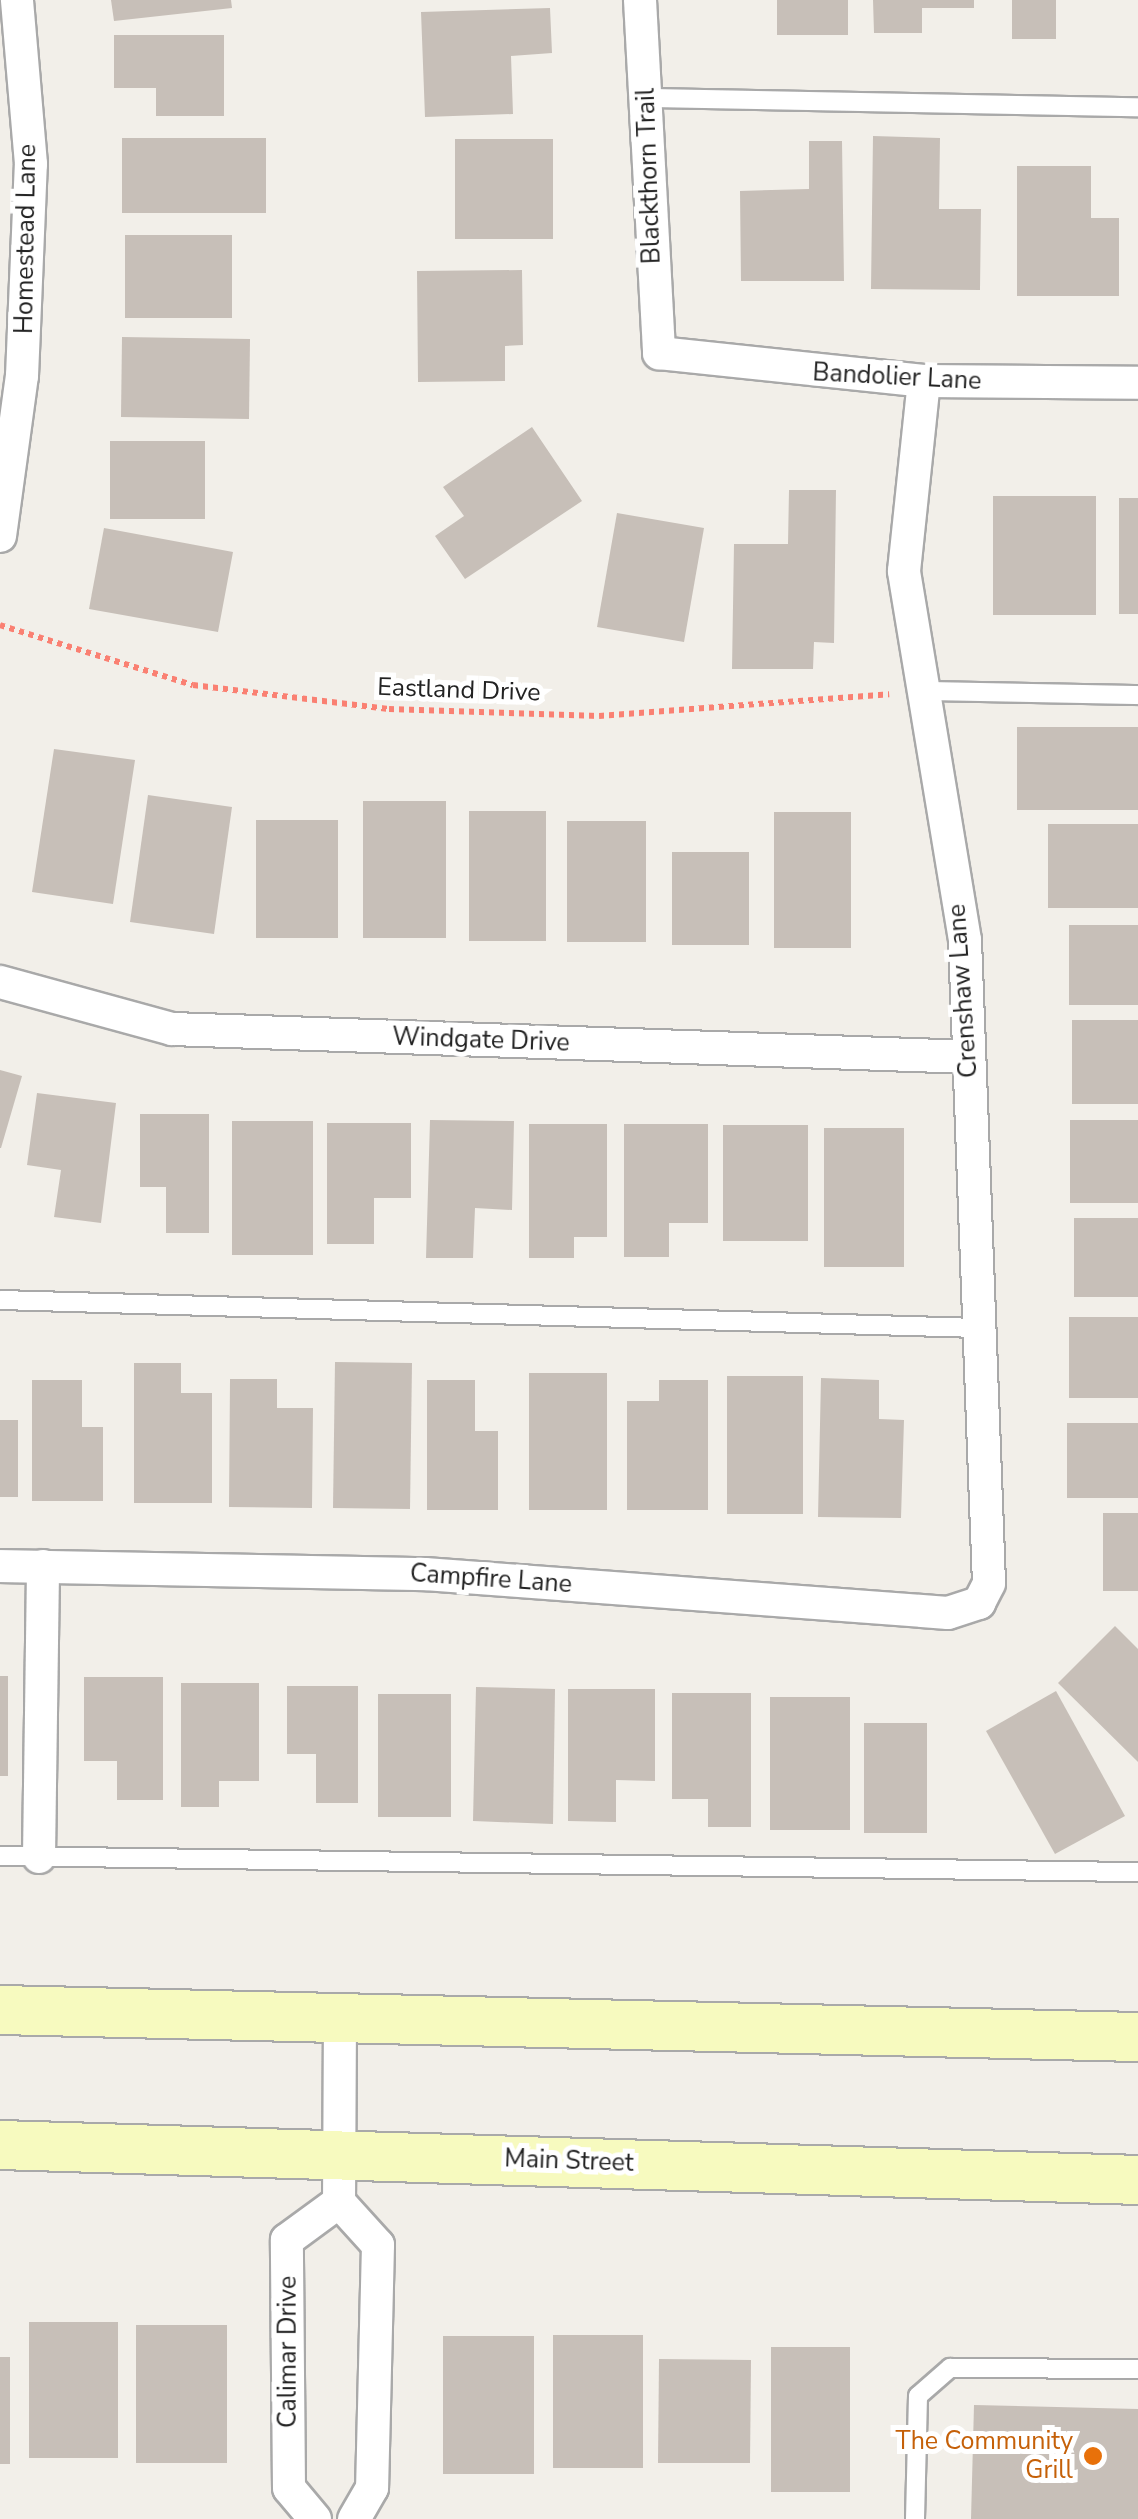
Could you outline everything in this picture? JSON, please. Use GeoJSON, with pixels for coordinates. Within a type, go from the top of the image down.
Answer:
{"type":"FeatureCollection","features":[{"type":"Feature","properties":{"kind":"main road"},"geometry":{"type":"LineString","coordinates":[[0,2010],[1138,2036]]}},
{"type":"Feature","properties":{"kind":"main road","name":"Main Street"},"geometry":{"type":"LineString","coordinates":[[0,2145],[1138,2180]]}},
{"type":"Feature","properties":{"kind":"street","name":"Homestead Lane"},"geometry":{"type":"LineString","coordinates":[[0,536],[22,376],[31,164],[18,0]]}},
{"type":"Feature","properties":{"kind":"street","name":"Blackthorn Trail"},"geometry":{"type":"LineString","coordinates":[[640,0],[658,353]]}},
{"type":"Feature","properties":{"kind":"street","name":"Bandolier Lane"},"geometry":{"type":"LineString","coordinates":[[658,353],[924,382],[1138,383]]}},
{"type":"Feature","properties":{"kind":"street","name":"Crenshaw Lane"},"geometry":{"type":"LineString","coordinates":[[924,382],[904,571],[965,940],[989,1583],[979,1603]]}},
{"type":"Feature","properties":{"kind":"street","name":"Windgate Drive"},"geometry":{"type":"LineString","coordinates":[[0,982],[172,1029],[968,1057]]}},
{"type":"Feature","properties":{"kind":"street","name":"Campfire Lane"},"geometry":{"type":"LineString","coordinates":[[0,1566],[425,1574],[948,1613],[979,1603]]}},
{"type":"Feature","properties":{"kind":"street"},"geometry":{"type":"LineString","coordinates":[[39,1857],[43,1566]]}},
{"type":"Feature","properties":{"kind":"street"},"geometry":{"type":"LineString","coordinates":[[340,2016],[339,2202],[378,2245],[372,2488],[354,2519]]}},
{"type":"Feature","properties":{"kind":"street","name":"Calimar Drive"},"geometry":{"type":"LineString","coordinates":[[315,2519],[289,2488],[287,2240],[339,2202]]}},
{"type":"Feature","properties":{"kind":"lane"},"geometry":{"type":"LineString","coordinates":[[648,98],[1138,107]]}},
{"type":"Feature","properties":{"kind":"lane"},"geometry":{"type":"LineString","coordinates":[[925,691],[1138,695]]}},
{"type":"Feature","properties":{"kind":"lane"},"geometry":{"type":"LineString","coordinates":[[0,1300],[979,1328]]}},
{"type":"Feature","properties":{"kind":"lane"},"geometry":{"type":"LineString","coordinates":[[0,1856],[1138,1872]]}},
{"type":"Feature","properties":{"kind":"lane"},"geometry":{"type":"LineString","coordinates":[[915,2519],[918,2396],[950,2368],[1138,2368]]}},
{"type":"Feature","properties":{"kind":"path","name":"Eastland Drive"},"geometry":{"type":"LineString","coordinates":[[0,625],[192,685],[388,710],[599,716],[925,691]]}},
{"type":"Feature","properties":{"kind":"building"},"geometry":{"type":"Polygon","coordinates":[[[111,0],[231,0],[232,8],[114,21],[111,0]]]}},
{"type":"Feature","properties":{"kind":"building"},"geometry":{"type":"Polygon","coordinates":[[[777,0],[848,0],[848,35],[777,35],[777,0]]]}},
{"type":"Feature","properties":{"kind":"building"},"geometry":{"type":"Polygon","coordinates":[[[873,0],[974,0],[974,8],[922,8],[922,33],[874,33],[873,0]]]}},
{"type":"Feature","properties":{"kind":"building"},"geometry":{"type":"Polygon","coordinates":[[[1012,0],[1056,0],[1056,39],[1012,39],[1012,0]]]}},
{"type":"Feature","properties":{"kind":"building"},"geometry":{"type":"Polygon","coordinates":[[[550,8],[552,53],[511,56],[513,114],[425,117],[421,12],[550,8]]]}},
{"type":"Feature","properties":{"kind":"building"},"geometry":{"type":"Polygon","coordinates":[[[114,35],[224,35],[224,116],[156,116],[156,88],[114,88],[114,35]]]}},
{"type":"Feature","properties":{"kind":"building"},"geometry":{"type":"Polygon","coordinates":[[[873,136],[940,138],[939,209],[981,209],[980,290],[871,289],[873,136]]]}},
{"type":"Feature","properties":{"kind":"building"},"geometry":{"type":"Polygon","coordinates":[[[122,138],[266,138],[266,213],[122,213],[122,138]]]}},
{"type":"Feature","properties":{"kind":"building"},"geometry":{"type":"Polygon","coordinates":[[[455,139],[553,139],[553,239],[455,239],[455,139]]]}},
{"type":"Feature","properties":{"kind":"building"},"geometry":{"type":"Polygon","coordinates":[[[809,141],[842,141],[844,281],[741,281],[740,191],[809,189],[809,141]]]}},
{"type":"Feature","properties":{"kind":"building"},"geometry":{"type":"Polygon","coordinates":[[[1017,166],[1091,166],[1091,218],[1119,218],[1119,296],[1017,296],[1017,166]]]}},
{"type":"Feature","properties":{"kind":"building"},"geometry":{"type":"Polygon","coordinates":[[[125,235],[232,235],[232,318],[125,318],[125,235]]]}},
{"type":"Feature","properties":{"kind":"building"},"geometry":{"type":"Polygon","coordinates":[[[522,270],[523,345],[505,346],[505,381],[418,382],[417,271],[522,270]]]}},
{"type":"Feature","properties":{"kind":"building"},"geometry":{"type":"Polygon","coordinates":[[[122,337],[250,339],[249,419],[121,417],[122,337]]]}},
{"type":"Feature","properties":{"kind":"building"},"geometry":{"type":"Polygon","coordinates":[[[532,427],[582,501],[465,579],[435,536],[464,516],[443,487],[532,427]]]}},
{"type":"Feature","properties":{"kind":"building"},"geometry":{"type":"Polygon","coordinates":[[[110,441],[205,441],[205,519],[110,519],[110,441]]]}},
{"type":"Feature","properties":{"kind":"building"},"geometry":{"type":"Polygon","coordinates":[[[789,490],[836,490],[834,643],[814,642],[813,669],[732,669],[734,544],[788,544],[789,490]]]}},
{"type":"Feature","properties":{"kind":"building"},"geometry":{"type":"Polygon","coordinates":[[[993,496],[1096,496],[1096,615],[993,615],[993,496]]]}},
{"type":"Feature","properties":{"kind":"building"},"geometry":{"type":"Polygon","coordinates":[[[1119,498],[1138,498],[1138,614],[1119,614],[1119,498]]]}},
{"type":"Feature","properties":{"kind":"building"},"geometry":{"type":"Polygon","coordinates":[[[617,513],[704,528],[684,642],[597,627],[617,513]]]}},
{"type":"Feature","properties":{"kind":"building"},"geometry":{"type":"Polygon","coordinates":[[[104,528],[233,552],[218,632],[89,609],[104,528]]]}},
{"type":"Feature","properties":{"kind":"building"},"geometry":{"type":"Polygon","coordinates":[[[1017,727],[1138,727],[1138,810],[1017,810],[1017,727]]]}},
{"type":"Feature","properties":{"kind":"building"},"geometry":{"type":"Polygon","coordinates":[[[54,749],[135,760],[113,904],[32,892],[54,749]]]}},
{"type":"Feature","properties":{"kind":"building"},"geometry":{"type":"Polygon","coordinates":[[[148,795],[232,807],[214,934],[130,922],[148,795]]]}},
{"type":"Feature","properties":{"kind":"building"},"geometry":{"type":"Polygon","coordinates":[[[363,801],[446,801],[446,938],[363,938],[363,801]]]}},
{"type":"Feature","properties":{"kind":"building"},"geometry":{"type":"Polygon","coordinates":[[[469,811],[546,811],[546,941],[469,941],[469,811]]]}},
{"type":"Feature","properties":{"kind":"building"},"geometry":{"type":"Polygon","coordinates":[[[774,812],[851,812],[851,948],[774,948],[774,812]]]}},
{"type":"Feature","properties":{"kind":"building"},"geometry":{"type":"Polygon","coordinates":[[[256,820],[338,820],[338,938],[256,938],[256,820]]]}},
{"type":"Feature","properties":{"kind":"building"},"geometry":{"type":"Polygon","coordinates":[[[567,821],[646,821],[646,942],[567,942],[567,821]]]}},
{"type":"Feature","properties":{"kind":"building"},"geometry":{"type":"Polygon","coordinates":[[[1048,824],[1138,824],[1138,908],[1048,908],[1048,824]]]}},
{"type":"Feature","properties":{"kind":"building"},"geometry":{"type":"Polygon","coordinates":[[[672,852],[749,852],[749,945],[672,945],[672,852]]]}},
{"type":"Feature","properties":{"kind":"building"},"geometry":{"type":"Polygon","coordinates":[[[1069,925],[1138,925],[1138,1005],[1069,1005],[1069,925]]]}},
{"type":"Feature","properties":{"kind":"building"},"geometry":{"type":"Polygon","coordinates":[[[1072,1020],[1138,1020],[1138,1104],[1072,1104],[1072,1020]]]}},
{"type":"Feature","properties":{"kind":"building"},"geometry":{"type":"Polygon","coordinates":[[[0,1070],[22,1076],[1,1148],[0,1148],[0,1070]]]}},
{"type":"Feature","properties":{"kind":"building"},"geometry":{"type":"Polygon","coordinates":[[[37,1093],[116,1103],[101,1223],[54,1217],[61,1170],[27,1165],[37,1093]]]}},
{"type":"Feature","properties":{"kind":"building"},"geometry":{"type":"Polygon","coordinates":[[[140,1114],[209,1114],[209,1233],[166,1233],[166,1187],[140,1187],[140,1114]]]}},
{"type":"Feature","properties":{"kind":"building"},"geometry":{"type":"Polygon","coordinates":[[[430,1120],[514,1121],[512,1210],[475,1208],[473,1258],[426,1258],[430,1120]]]}},
{"type":"Feature","properties":{"kind":"building"},"geometry":{"type":"Polygon","coordinates":[[[1070,1120],[1138,1120],[1138,1203],[1070,1203],[1070,1120]]]}},
{"type":"Feature","properties":{"kind":"building"},"geometry":{"type":"Polygon","coordinates":[[[232,1121],[313,1121],[313,1255],[232,1255],[232,1121]]]}},
{"type":"Feature","properties":{"kind":"building"},"geometry":{"type":"Polygon","coordinates":[[[327,1123],[411,1123],[411,1198],[374,1198],[374,1244],[327,1244],[327,1123]]]}},
{"type":"Feature","properties":{"kind":"building"},"geometry":{"type":"Polygon","coordinates":[[[529,1124],[607,1124],[607,1237],[574,1237],[574,1258],[529,1258],[529,1124]]]}},
{"type":"Feature","properties":{"kind":"building"},"geometry":{"type":"Polygon","coordinates":[[[624,1124],[708,1124],[708,1223],[669,1223],[669,1257],[624,1257],[624,1124]]]}},
{"type":"Feature","properties":{"kind":"building"},"geometry":{"type":"Polygon","coordinates":[[[723,1125],[808,1125],[808,1241],[723,1241],[723,1125]]]}},
{"type":"Feature","properties":{"kind":"building"},"geometry":{"type":"Polygon","coordinates":[[[824,1128],[904,1128],[904,1267],[824,1267],[824,1128]]]}},
{"type":"Feature","properties":{"kind":"building"},"geometry":{"type":"Polygon","coordinates":[[[1074,1218],[1138,1218],[1138,1297],[1074,1297],[1074,1218]]]}},
{"type":"Feature","properties":{"kind":"building"},"geometry":{"type":"Polygon","coordinates":[[[1069,1317],[1138,1317],[1138,1398],[1069,1398],[1069,1317]]]}},
{"type":"Feature","properties":{"kind":"building"},"geometry":{"type":"Polygon","coordinates":[[[335,1362],[412,1363],[410,1509],[333,1508],[335,1362]]]}},
{"type":"Feature","properties":{"kind":"building"},"geometry":{"type":"Polygon","coordinates":[[[134,1363],[181,1363],[181,1393],[212,1393],[212,1503],[134,1503],[134,1363]]]}},
{"type":"Feature","properties":{"kind":"building"},"geometry":{"type":"Polygon","coordinates":[[[529,1373],[607,1373],[607,1510],[529,1510],[529,1373]]]}},
{"type":"Feature","properties":{"kind":"building"},"geometry":{"type":"Polygon","coordinates":[[[727,1376],[803,1376],[803,1514],[727,1514],[727,1376]]]}},
{"type":"Feature","properties":{"kind":"building"},"geometry":{"type":"Polygon","coordinates":[[[821,1378],[879,1380],[879,1419],[904,1420],[901,1518],[818,1517],[821,1378]]]}},
{"type":"Feature","properties":{"kind":"building"},"geometry":{"type":"Polygon","coordinates":[[[230,1379],[277,1379],[277,1408],[313,1408],[312,1508],[229,1507],[230,1379]]]}},
{"type":"Feature","properties":{"kind":"building"},"geometry":{"type":"Polygon","coordinates":[[[32,1380],[82,1380],[82,1427],[103,1427],[103,1501],[32,1501],[32,1380]]]}},
{"type":"Feature","properties":{"kind":"building"},"geometry":{"type":"Polygon","coordinates":[[[427,1380],[475,1380],[475,1431],[498,1431],[498,1510],[427,1510],[427,1380]]]}},
{"type":"Feature","properties":{"kind":"building"},"geometry":{"type":"Polygon","coordinates":[[[659,1380],[708,1380],[708,1510],[627,1510],[627,1401],[659,1401],[659,1380]]]}},
{"type":"Feature","properties":{"kind":"building"},"geometry":{"type":"Polygon","coordinates":[[[0,1420],[18,1420],[18,1497],[0,1497],[0,1420]]]}},
{"type":"Feature","properties":{"kind":"building"},"geometry":{"type":"Polygon","coordinates":[[[1067,1423],[1138,1423],[1138,1498],[1067,1498],[1067,1423]]]}},
{"type":"Feature","properties":{"kind":"building"},"geometry":{"type":"Polygon","coordinates":[[[1103,1513],[1138,1513],[1138,1591],[1103,1591],[1103,1513]]]}},
{"type":"Feature","properties":{"kind":"building"},"geometry":{"type":"Polygon","coordinates":[[[1115,1626],[1138,1649],[1138,1762],[1058,1683],[1115,1626]]]}},
{"type":"Feature","properties":{"kind":"building"},"geometry":{"type":"Polygon","coordinates":[[[0,1676],[8,1676],[8,1776],[0,1776],[0,1676]]]}},
{"type":"Feature","properties":{"kind":"building"},"geometry":{"type":"Polygon","coordinates":[[[84,1677],[163,1677],[163,1800],[117,1800],[117,1761],[84,1761],[84,1677]]]}},
{"type":"Feature","properties":{"kind":"building"},"geometry":{"type":"Polygon","coordinates":[[[181,1683],[259,1683],[259,1781],[219,1781],[219,1807],[181,1807],[181,1683]]]}},
{"type":"Feature","properties":{"kind":"building"},"geometry":{"type":"Polygon","coordinates":[[[287,1686],[358,1686],[358,1803],[316,1803],[316,1754],[287,1754],[287,1686]]]}},
{"type":"Feature","properties":{"kind":"building"},"geometry":{"type":"Polygon","coordinates":[[[476,1687],[555,1689],[553,1824],[473,1821],[476,1687]]]}},
{"type":"Feature","properties":{"kind":"building"},"geometry":{"type":"Polygon","coordinates":[[[568,1689],[655,1689],[655,1781],[616,1780],[616,1822],[568,1821],[568,1689]]]}},
{"type":"Feature","properties":{"kind":"building"},"geometry":{"type":"Polygon","coordinates":[[[1056,1691],[1125,1816],[1055,1854],[986,1731],[1056,1691]]]}},
{"type":"Feature","properties":{"kind":"building"},"geometry":{"type":"Polygon","coordinates":[[[672,1693],[751,1693],[751,1827],[708,1827],[708,1799],[672,1799],[672,1693]]]}},
{"type":"Feature","properties":{"kind":"building"},"geometry":{"type":"Polygon","coordinates":[[[378,1694],[451,1694],[451,1817],[378,1817],[378,1694]]]}},
{"type":"Feature","properties":{"kind":"building"},"geometry":{"type":"Polygon","coordinates":[[[770,1697],[850,1697],[850,1830],[770,1830],[770,1697]]]}},
{"type":"Feature","properties":{"kind":"building"},"geometry":{"type":"Polygon","coordinates":[[[864,1723],[927,1723],[927,1833],[864,1833],[864,1723]]]}},
{"type":"Feature","properties":{"kind":"building"},"geometry":{"type":"Polygon","coordinates":[[[29,2322],[118,2322],[118,2458],[29,2458],[29,2322]]]}},
{"type":"Feature","properties":{"kind":"building"},"geometry":{"type":"Polygon","coordinates":[[[136,2325],[227,2325],[227,2463],[136,2463],[136,2325]]]}},
{"type":"Feature","properties":{"kind":"building"},"geometry":{"type":"Polygon","coordinates":[[[553,2335],[643,2335],[643,2468],[553,2468],[553,2335]]]}},
{"type":"Feature","properties":{"kind":"building"},"geometry":{"type":"Polygon","coordinates":[[[443,2336],[534,2336],[534,2474],[443,2474],[443,2336]]]}},
{"type":"Feature","properties":{"kind":"building"},"geometry":{"type":"Polygon","coordinates":[[[771,2347],[850,2347],[850,2492],[771,2492],[771,2347]]]}},
{"type":"Feature","properties":{"kind":"building"},"geometry":{"type":"Polygon","coordinates":[[[0,2357],[10,2357],[10,2464],[0,2464],[0,2357]]]}},
{"type":"Feature","properties":{"kind":"building"},"geometry":{"type":"Polygon","coordinates":[[[659,2359],[751,2360],[750,2463],[658,2463],[659,2359]]]}},
{"type":"Feature","properties":{"kind":"building"},"geometry":{"type":"Polygon","coordinates":[[[974,2405],[1138,2409],[1138,2519],[971,2519],[974,2405]]]}},
{"type":"Feature","properties":{"kind":"place","name":"The Community Grill"},"geometry":{"type":"Point","coordinates":[1093,2456]}}]}
